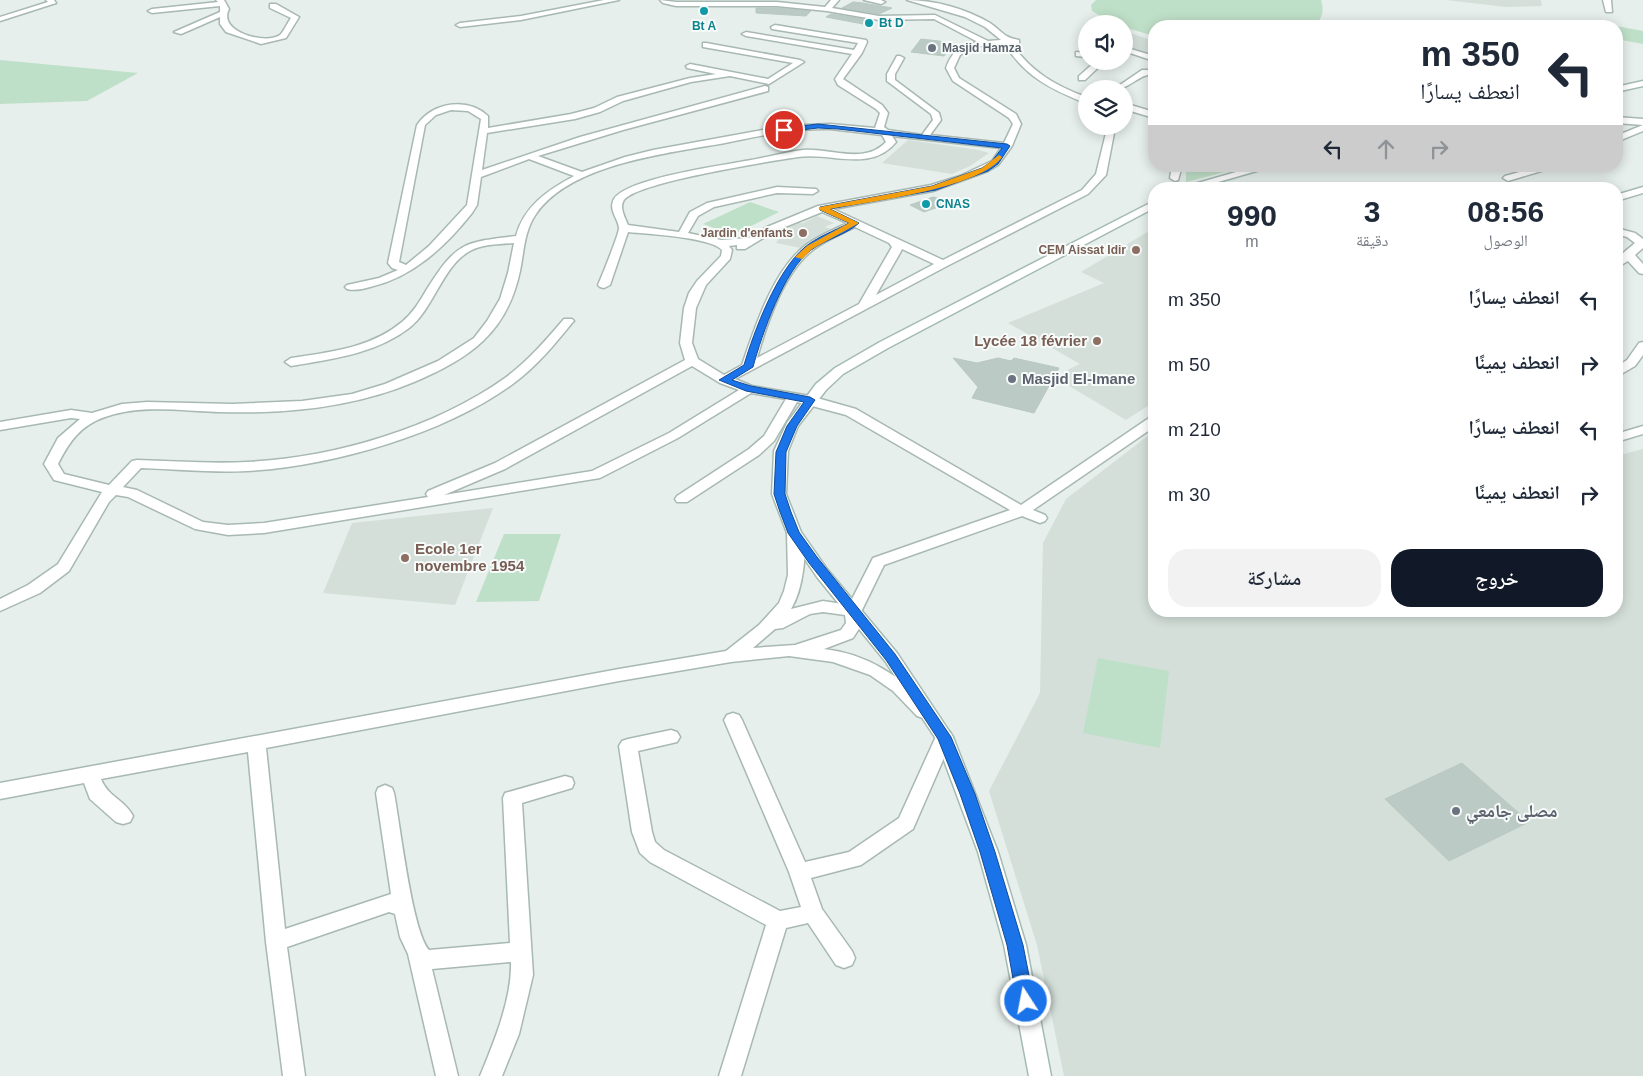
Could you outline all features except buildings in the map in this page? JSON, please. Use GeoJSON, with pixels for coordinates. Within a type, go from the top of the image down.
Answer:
{"type":"FeatureCollection","features":[{"type":"Feature","properties":{"kind":"street"},"geometry":{"type":"LineString","coordinates":[[0,19],[52,3],[50,0]]}},
{"type":"Feature","properties":{"kind":"street"},"geometry":{"type":"LineString","coordinates":[[460,25],[521,18],[615,0]]}},
{"type":"Feature","properties":{"kind":"street"},"geometry":{"type":"LineString","coordinates":[[664,0],[665,2],[676,4],[827,8],[879,18],[935,17],[989,44]]}},
{"type":"Feature","properties":{"kind":"street"},"geometry":{"type":"LineString","coordinates":[[827,8],[834,0]]}},
{"type":"Feature","properties":{"kind":"street"},"geometry":{"type":"LineString","coordinates":[[867,0],[880,2]]}},
{"type":"Feature","properties":{"kind":"street"},"geometry":{"type":"LineString","coordinates":[[911,0],[950,9],[974,18],[1012,43],[1043,74],[1078,90]]}},
{"type":"Feature","properties":{"kind":"street"},"geometry":{"type":"LineString","coordinates":[[928,0],[966,10],[991,21],[1005,30],[1021,62],[1042,81],[1078,97]]}},
{"type":"Feature","properties":{"kind":"street"},"geometry":{"type":"LineString","coordinates":[[1607,0],[1609,10]]}},
{"type":"Feature","properties":{"kind":"street"},"geometry":{"type":"LineString","coordinates":[[152,11],[221,2],[225,9],[223,13],[224,24],[229,30],[264,42],[284,36],[295,17],[273,6]]}},
{"type":"Feature","properties":{"kind":"street"},"geometry":{"type":"LineString","coordinates":[[178,32],[223,13]]}},
{"type":"Feature","properties":{"kind":"street"},"geometry":{"type":"LineString","coordinates":[[604,286],[624,228],[617,210],[618,202],[622,196],[632,191],[683,177],[805,153],[855,157],[874,156],[881,153],[891,142],[885,132],[879,128],[884,113],[880,107],[842,83],[839,79],[840,75],[858,53],[863,42],[775,27]]}},
{"type":"Feature","properties":{"kind":"street"},"geometry":{"type":"LineString","coordinates":[[746,34],[858,53]]}},
{"type":"Feature","properties":{"kind":"street"},"geometry":{"type":"LineString","coordinates":[[1012,43],[964,48],[955,55],[950,68],[956,79],[1013,116],[1017,124],[1007,146],[995,162],[985,169],[933,188],[822,208],[771,229],[749,241],[726,257],[695,293],[690,308],[686,343],[692,361],[724,380],[749,389],[810,400],[850,412],[1022,511],[1040,518]]}},
{"type":"Feature","properties":{"kind":"street"},"geometry":{"type":"LineString","coordinates":[[690,66],[769,82],[800,62],[706,45]]}},
{"type":"Feature","properties":{"kind":"street"},"geometry":{"type":"LineString","coordinates":[[1133,52],[1148,57]]}},
{"type":"Feature","properties":{"kind":"street"},"geometry":{"type":"LineString","coordinates":[[1133,60],[1145,56]]}},
{"type":"Feature","properties":{"kind":"street"},"geometry":{"type":"LineString","coordinates":[[900,58],[890,74],[891,81],[934,113],[937,120],[924,138]]}},
{"type":"Feature","properties":{"kind":"street"},"geometry":{"type":"LineString","coordinates":[[1082,78],[1091,70]]}},
{"type":"Feature","properties":{"kind":"street"},"geometry":{"type":"LineString","coordinates":[[1132,80],[1148,72]]}},
{"type":"Feature","properties":{"kind":"street"},"geometry":{"type":"LineString","coordinates":[[483,131],[572,117],[597,110],[620,99],[690,80],[730,74]]}},
{"type":"Feature","properties":{"kind":"street"},"geometry":{"type":"LineString","coordinates":[[1623,82],[1643,78]]}},
{"type":"Feature","properties":{"kind":"street"},"geometry":{"type":"LineString","coordinates":[[1623,88],[1643,83]]}},
{"type":"Feature","properties":{"kind":"street"},"geometry":{"type":"LineString","coordinates":[[476,175],[529,156],[765,88]]}},
{"type":"Feature","properties":{"kind":"street"},"geometry":{"type":"LineString","coordinates":[[1133,108],[1148,103]]}},
{"type":"Feature","properties":{"kind":"street"},"geometry":{"type":"LineString","coordinates":[[351,287],[394,276],[407,269],[421,258],[467,212],[472,205],[485,118],[482,114],[464,108],[442,108],[424,118],[393,263],[400,268],[407,269]]}},
{"type":"Feature","properties":{"kind":"street"},"geometry":{"type":"LineString","coordinates":[[1133,111],[1148,114]]}},
{"type":"Feature","properties":{"kind":"street"},"geometry":{"type":"LineString","coordinates":[[1133,112],[1148,118]]}},
{"type":"Feature","properties":{"kind":"street"},"geometry":{"type":"LineString","coordinates":[[1623,121],[1643,122]]}},
{"type":"Feature","properties":{"kind":"street"},"geometry":{"type":"LineString","coordinates":[[749,389],[624,462],[595,475],[264,528],[228,530],[200,526],[153,501],[132,493],[86,485],[59,477],[51,464],[56,450],[71,433],[92,417],[123,407],[224,408],[316,404],[358,396],[394,385],[439,366],[476,343],[497,315],[510,289],[525,221],[539,204],[561,186],[582,175],[641,156],[800,127],[818,126],[885,132],[924,138],[1007,146]]}},
{"type":"Feature","properties":{"kind":"street"},"geometry":{"type":"LineString","coordinates":[[1623,136],[1643,128]]}},
{"type":"Feature","properties":{"kind":"street"},"geometry":{"type":"LineString","coordinates":[[724,380],[943,264],[1085,192],[1100,175],[1110,135]]}},
{"type":"Feature","properties":{"kind":"street"},"geometry":{"type":"LineString","coordinates":[[529,156],[582,175]]}},
{"type":"Feature","properties":{"kind":"street"},"geometry":{"type":"LineString","coordinates":[[1175,178],[1176,172]]}},
{"type":"Feature","properties":{"kind":"street"},"geometry":{"type":"LineString","coordinates":[[1208,182],[1246,172]]}},
{"type":"Feature","properties":{"kind":"street"},"geometry":{"type":"LineString","coordinates":[[1508,178],[1530,172]]}},
{"type":"Feature","properties":{"kind":"street"},"geometry":{"type":"LineString","coordinates":[[682,235],[694,214],[710,205],[777,190],[813,191]]}},
{"type":"Feature","properties":{"kind":"street"},"geometry":{"type":"LineString","coordinates":[[1623,196],[1643,190]]}},
{"type":"Feature","properties":{"kind":"street"},"geometry":{"type":"LineString","coordinates":[[731,656],[781,615],[791,594],[798,559],[794,533],[780,494],[781,452],[792,426],[821,387],[839,372],[884,345],[1148,207]]}},
{"type":"Feature","properties":{"kind":"street"},"geometry":{"type":"LineString","coordinates":[[822,208],[943,264]]}},
{"type":"Feature","properties":{"kind":"street"},"geometry":{"type":"LineString","coordinates":[[748,367],[760,328],[790,268],[810,248],[855,223]]}},
{"type":"Feature","properties":{"kind":"street"},"geometry":{"type":"LineString","coordinates":[[624,228],[682,235],[721,243],[749,241]]}},
{"type":"Feature","properties":{"kind":"street"},"geometry":{"type":"LineString","coordinates":[[1623,233],[1631,235],[1643,243],[1623,259]]}},
{"type":"Feature","properties":{"kind":"street"},"geometry":{"type":"LineString","coordinates":[[291,362],[363,350],[416,317],[459,252],[476,245],[520,239]]}},
{"type":"Feature","properties":{"kind":"street"},"geometry":{"type":"LineString","coordinates":[[863,307],[895,253],[897,247],[893,241]]}},
{"type":"Feature","properties":{"kind":"street"},"geometry":{"type":"LineString","coordinates":[[721,243],[727,250],[726,257]]}},
{"type":"Feature","properties":{"kind":"street"},"geometry":{"type":"LineString","coordinates":[[1628,254],[1643,271]]}},
{"type":"Feature","properties":{"kind":"street"},"geometry":{"type":"LineString","coordinates":[[0,606],[34,589],[64,568],[102,500],[137,464],[236,467],[266,465],[360,447],[419,430],[493,391],[519,373],[544,351],[568,321]]}},
{"type":"Feature","properties":{"kind":"street"},"geometry":{"type":"LineString","coordinates":[[1623,368],[1631,363],[1643,346]]}},
{"type":"Feature","properties":{"kind":"street"},"geometry":{"type":"LineString","coordinates":[[394,508],[462,483],[500,466],[692,361]]}},
{"type":"Feature","properties":{"kind":"street"},"geometry":{"type":"LineString","coordinates":[[682,499],[754,452],[769,438],[793,398]]}},
{"type":"Feature","properties":{"kind":"street"},"geometry":{"type":"LineString","coordinates":[[0,426],[71,414],[92,417]]}},
{"type":"Feature","properties":{"kind":"street"},"geometry":{"type":"LineString","coordinates":[[0,791],[731,656],[790,650],[820,644],[847,634],[854,624],[853,612],[878,562],[1022,511],[1148,425]]}},
{"type":"Feature","properties":{"kind":"street"},"geometry":{"type":"LineString","coordinates":[[1623,436],[1643,430]]}},
{"type":"Feature","properties":{"kind":"street"},"geometry":{"type":"LineString","coordinates":[[794,533],[822,573],[891,657],[940,731],[967,794],[988,852],[1015,945],[1040,1076]]}},
{"type":"Feature","properties":{"kind":"street"},"geometry":{"type":"LineString","coordinates":[[765,630],[798,612],[815,608],[839,606],[853,612]]}},
{"type":"Feature","properties":{"kind":"street"},"geometry":{"type":"LineString","coordinates":[[790,650],[835,656],[876,671],[899,687],[940,731]]}},
{"type":"Feature","properties":{"kind":"street"},"geometry":{"type":"LineString","coordinates":[[733,720],[799,872],[813,913],[844,958]]}},
{"type":"Feature","properties":{"kind":"street"},"geometry":{"type":"LineString","coordinates":[[799,872],[854,859],[906,823],[940,731]]}},
{"type":"Feature","properties":{"kind":"street"},"geometry":{"type":"LineString","coordinates":[[671,737],[628,746],[642,832],[647,847],[657,856],[778,921],[813,913]]}},
{"type":"Feature","properties":{"kind":"street"},"geometry":{"type":"LineString","coordinates":[[256,743],[276,942],[294,1076]]}},
{"type":"Feature","properties":{"kind":"street"},"geometry":{"type":"LineString","coordinates":[[90,775],[97,794],[123,816]]}},
{"type":"Feature","properties":{"kind":"street"},"geometry":{"type":"LineString","coordinates":[[491,1076],[508,1034],[522,975],[512,798],[565,783]]}},
{"type":"Feature","properties":{"kind":"street"},"geometry":{"type":"LineString","coordinates":[[385,793],[404,909],[418,955],[447,1076]]}},
{"type":"Feature","properties":{"kind":"street"},"geometry":{"type":"LineString","coordinates":[[276,942],[389,903],[397,904],[404,909]]}},
{"type":"Feature","properties":{"kind":"street"},"geometry":{"type":"LineString","coordinates":[[730,1076],[778,921]]}},
{"type":"Feature","properties":{"kind":"street"},"geometry":{"type":"LineString","coordinates":[[418,955],[425,960],[439,960],[522,951]]}},
{"type":"Feature","properties":{"kind":"shaded area"},"geometry":{"type":"Polygon","coordinates":[[[1446,0],[1541,0],[1542,6],[1506,7],[1446,0]]]}},
{"type":"Feature","properties":{"kind":"shaded area"},"geometry":{"type":"Polygon","coordinates":[[[1133,34],[1148,39],[1148,54],[1133,48],[1133,34]]]}},
{"type":"Feature","properties":{"kind":"shaded area"},"geometry":{"type":"Polygon","coordinates":[[[908,140],[989,153],[970,166],[952,174],[882,163],[908,140]]]}},
{"type":"Feature","properties":{"kind":"shaded area","name":"Jardin d'enfants"},"geometry":{"type":"Polygon","coordinates":[[[817,216],[834,223],[825,227],[834,230],[801,248],[776,243],[779,239],[773,235],[817,216]]]}},
{"type":"Feature","properties":{"kind":"shaded area","name":"Lycée 18 février"},"geometry":{"type":"Polygon","coordinates":[[[1148,232],[1148,406],[1126,420],[1061,381],[1069,369],[1080,364],[1008,323],[1104,283],[1081,272],[1148,232]]]}},
{"type":"Feature","properties":{"kind":"shaded area"},"geometry":{"type":"Polygon","coordinates":[[[1148,436],[1148,617],[1623,617],[1623,454],[1643,449],[1643,1076],[1064,1076],[1037,945],[989,791],[1040,693],[1043,543],[1066,499],[1148,436]]]}},
{"type":"Feature","properties":{"kind":"shaded area","name":"Ecole 1er novembre 1954"},"geometry":{"type":"Polygon","coordinates":[[[493,508],[455,605],[323,593],[352,523],[493,508]]]}},
{"type":"Feature","properties":{"kind":"green space"},"geometry":{"type":"Polygon","coordinates":[[[1096,0],[1321,0],[1323,11],[1320,20],[1148,20],[1148,34],[1133,30],[1133,15],[1099,15],[1092,11],[1091,5],[1096,0]]]}},
{"type":"Feature","properties":{"kind":"green space"},"geometry":{"type":"Polygon","coordinates":[[[1623,27],[1643,31],[1643,44],[1623,40],[1623,27]]]}},
{"type":"Feature","properties":{"kind":"green space"},"geometry":{"type":"Polygon","coordinates":[[[0,60],[138,73],[87,101],[0,104],[0,60]]]}},
{"type":"Feature","properties":{"kind":"green space"},"geometry":{"type":"Polygon","coordinates":[[[1186,172],[1225,172],[1186,182],[1186,172]]]}},
{"type":"Feature","properties":{"kind":"green space"},"geometry":{"type":"Polygon","coordinates":[[[750,202],[779,212],[733,235],[703,224],[750,202]]]}},
{"type":"Feature","properties":{"kind":"green space"},"geometry":{"type":"Polygon","coordinates":[[[504,534],[561,534],[539,601],[476,602],[504,534]]]}},
{"type":"Feature","properties":{"kind":"green space"},"geometry":{"type":"Polygon","coordinates":[[[1098,658],[1169,671],[1160,748],[1083,733],[1098,658]]]}},
{"type":"Feature","properties":{"kind":"slow traffic"},"geometry":{"type":"LineString","coordinates":[[799,257],[827,237],[855,223],[822,208],[933,188],[985,169],[999,157]]}},
{"type":"Feature","properties":{"kind":"place","name":"Bt A"},"geometry":{"type":"Point","coordinates":[704,11]}},
{"type":"Feature","properties":{"kind":"place","name":"Bt D"},"geometry":{"type":"Point","coordinates":[869,23]}},
{"type":"Feature","properties":{"kind":"place","name":"Masjid Hamza"},"geometry":{"type":"Point","coordinates":[932,48]}},
{"type":"Feature","properties":{"kind":"place","name":"CNAS"},"geometry":{"type":"Point","coordinates":[926,204]}},
{"type":"Feature","properties":{"kind":"place","name":"Jardin d'enfants"},"geometry":{"type":"Point","coordinates":[803,233]}},
{"type":"Feature","properties":{"kind":"place","name":"CEM Aissat Idir"},"geometry":{"type":"Point","coordinates":[1136,250]}},
{"type":"Feature","properties":{"kind":"place","name":"Lycée 18 février"},"geometry":{"type":"Point","coordinates":[1097,341]}},
{"type":"Feature","properties":{"kind":"place","name":"Masjid El-Imane"},"geometry":{"type":"Point","coordinates":[1012,379]}},
{"type":"Feature","properties":{"kind":"place","name":"Ecole 1er novembre 1954"},"geometry":{"type":"Point","coordinates":[405,558]}},
{"type":"Feature","properties":{"kind":"place","name":"مصلى جامعي"},"geometry":{"type":"Point","coordinates":[1456,811]}},
{"type":"Feature","properties":{"kind":"route"},"geometry":{"type":"LineString","coordinates":[[784,130],[818,126],[838,127],[1007,146],[995,162],[985,169],[963,178],[933,188],[822,208],[855,223],[827,237],[800,256],[790,268],[760,328],[748,367],[724,380],[749,389],[810,400],[792,426],[781,452],[780,494],[785,512],[794,533],[822,573],[891,657],[944,737],[988,852],[1015,945],[1026,1001]]}}]}
